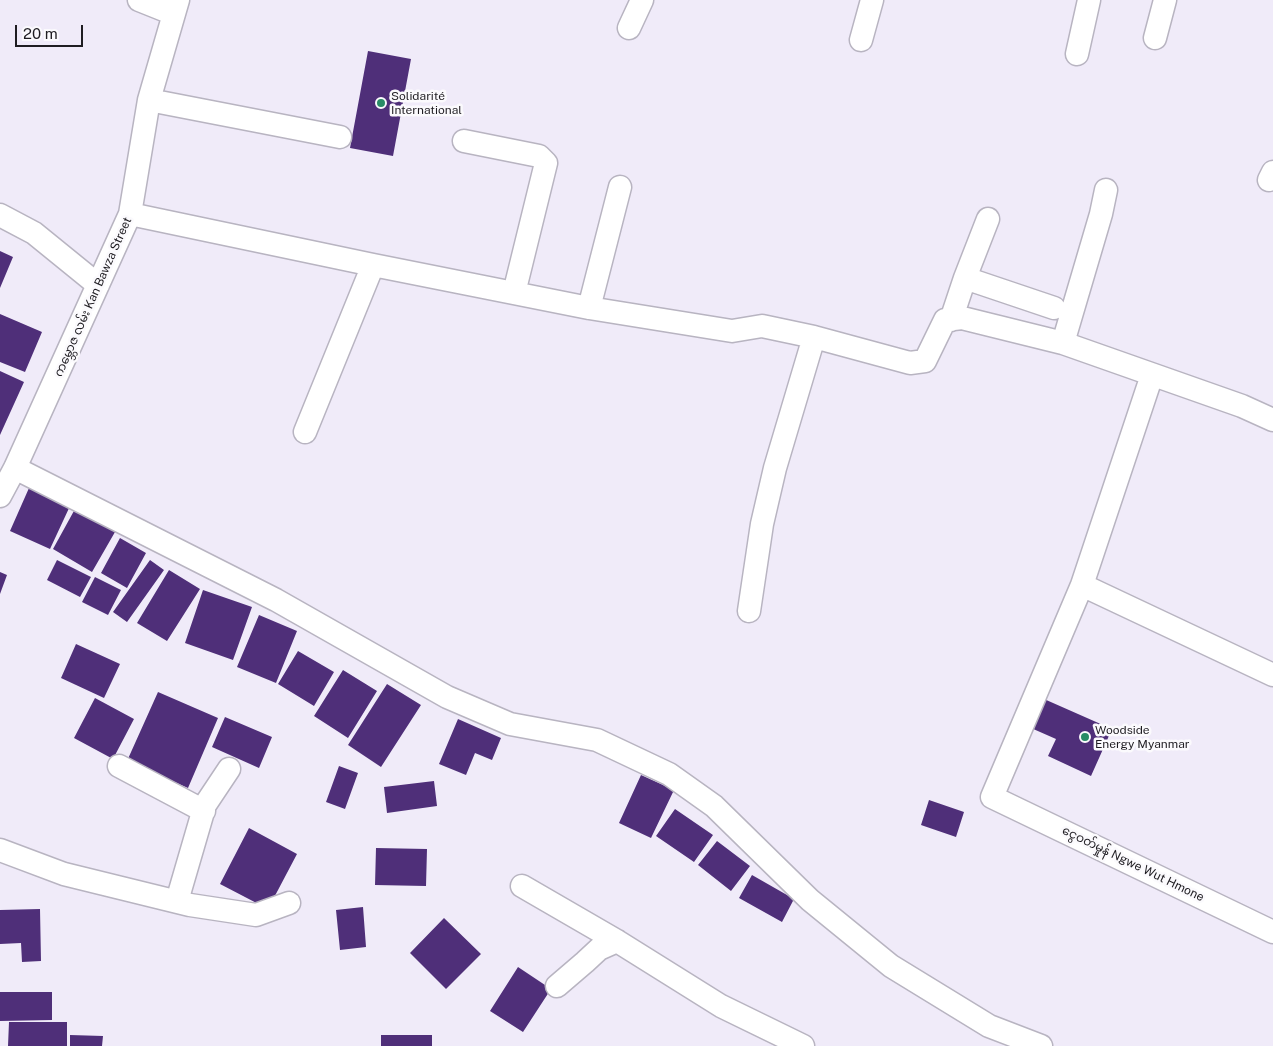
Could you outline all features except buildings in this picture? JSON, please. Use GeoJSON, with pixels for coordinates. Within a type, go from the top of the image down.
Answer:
{"type":"FeatureCollection","features":[{"type":"Feature","properties":{"kind":"street"},"geometry":{"type":"LineString","coordinates":[[139,0],[176,7]]}},
{"type":"Feature","properties":{"kind":"street"},"geometry":{"type":"LineString","coordinates":[[629,28],[642,0]]}},
{"type":"Feature","properties":{"kind":"street"},"geometry":{"type":"LineString","coordinates":[[861,40],[872,0]]}},
{"type":"Feature","properties":{"kind":"street"},"geometry":{"type":"LineString","coordinates":[[1076,54],[1089,0]]}},
{"type":"Feature","properties":{"kind":"street"},"geometry":{"type":"LineString","coordinates":[[1155,38],[1165,0]]}},
{"type":"Feature","properties":{"kind":"street","name":"ကမ္ဘောဇ လမ်း Kan Bawza Street"},"geometry":{"type":"LineString","coordinates":[[0,496],[15,468],[130,214],[149,100],[176,7]]}},
{"type":"Feature","properties":{"kind":"street"},"geometry":{"type":"LineString","coordinates":[[149,100],[340,137]]}},
{"type":"Feature","properties":{"kind":"street"},"geometry":{"type":"LineString","coordinates":[[464,141],[539,156],[546,163],[514,292]]}},
{"type":"Feature","properties":{"kind":"street"},"geometry":{"type":"LineString","coordinates":[[589,308],[620,187]]}},
{"type":"Feature","properties":{"kind":"street"},"geometry":{"type":"LineString","coordinates":[[1062,343],[1101,214],[1106,190]]}},
{"type":"Feature","properties":{"kind":"street"},"geometry":{"type":"LineString","coordinates":[[130,214],[589,308],[732,331],[762,326],[814,336],[910,363],[925,361],[945,320],[962,318],[1062,343],[1242,406],[1273,420]]}},
{"type":"Feature","properties":{"kind":"street"},"geometry":{"type":"LineString","coordinates":[[0,215],[34,233],[98,285]]}},
{"type":"Feature","properties":{"kind":"street"},"geometry":{"type":"LineString","coordinates":[[952,320],[965,278],[988,219]]}},
{"type":"Feature","properties":{"kind":"street"},"geometry":{"type":"LineString","coordinates":[[305,432],[373,265]]}},
{"type":"Feature","properties":{"kind":"street"},"geometry":{"type":"LineString","coordinates":[[965,278],[1054,308]]}},
{"type":"Feature","properties":{"kind":"street"},"geometry":{"type":"LineString","coordinates":[[749,611],[762,524],[775,468],[814,336]]}},
{"type":"Feature","properties":{"kind":"street"},"geometry":{"type":"LineString","coordinates":[[1152,375],[1082,585],[1273,675]]}},
{"type":"Feature","properties":{"kind":"street"},"geometry":{"type":"LineString","coordinates":[[15,468],[276,600],[447,697],[510,724],[597,740],[669,774],[714,806],[810,900],[890,966],[989,1026],[1041,1046]]}},
{"type":"Feature","properties":{"kind":"street","name":"ငွေဝတ်မှုန် Ngwe Wut Hmone"},"geometry":{"type":"LineString","coordinates":[[1082,585],[992,797],[1273,932]]}},
{"type":"Feature","properties":{"kind":"street"},"geometry":{"type":"LineString","coordinates":[[119,766],[204,811]]}},
{"type":"Feature","properties":{"kind":"street"},"geometry":{"type":"LineString","coordinates":[[177,901],[205,805],[229,769]]}},
{"type":"Feature","properties":{"kind":"street"},"geometry":{"type":"LineString","coordinates":[[0,850],[64,874],[190,905],[256,915],[289,903]]}},
{"type":"Feature","properties":{"kind":"street"},"geometry":{"type":"LineString","coordinates":[[522,886],[617,941],[721,1006],[803,1046]]}},
{"type":"Feature","properties":{"kind":"street"},"geometry":{"type":"LineString","coordinates":[[557,986],[598,949],[617,941]]}},
{"type":"Feature","properties":{"kind":"place","name":"Solidarité International"},"geometry":{"type":"Point","coordinates":[381,103]}},
{"type":"Feature","properties":{"kind":"place","name":"Woodside Energy Myanmar"},"geometry":{"type":"Point","coordinates":[1085,737]}}]}
